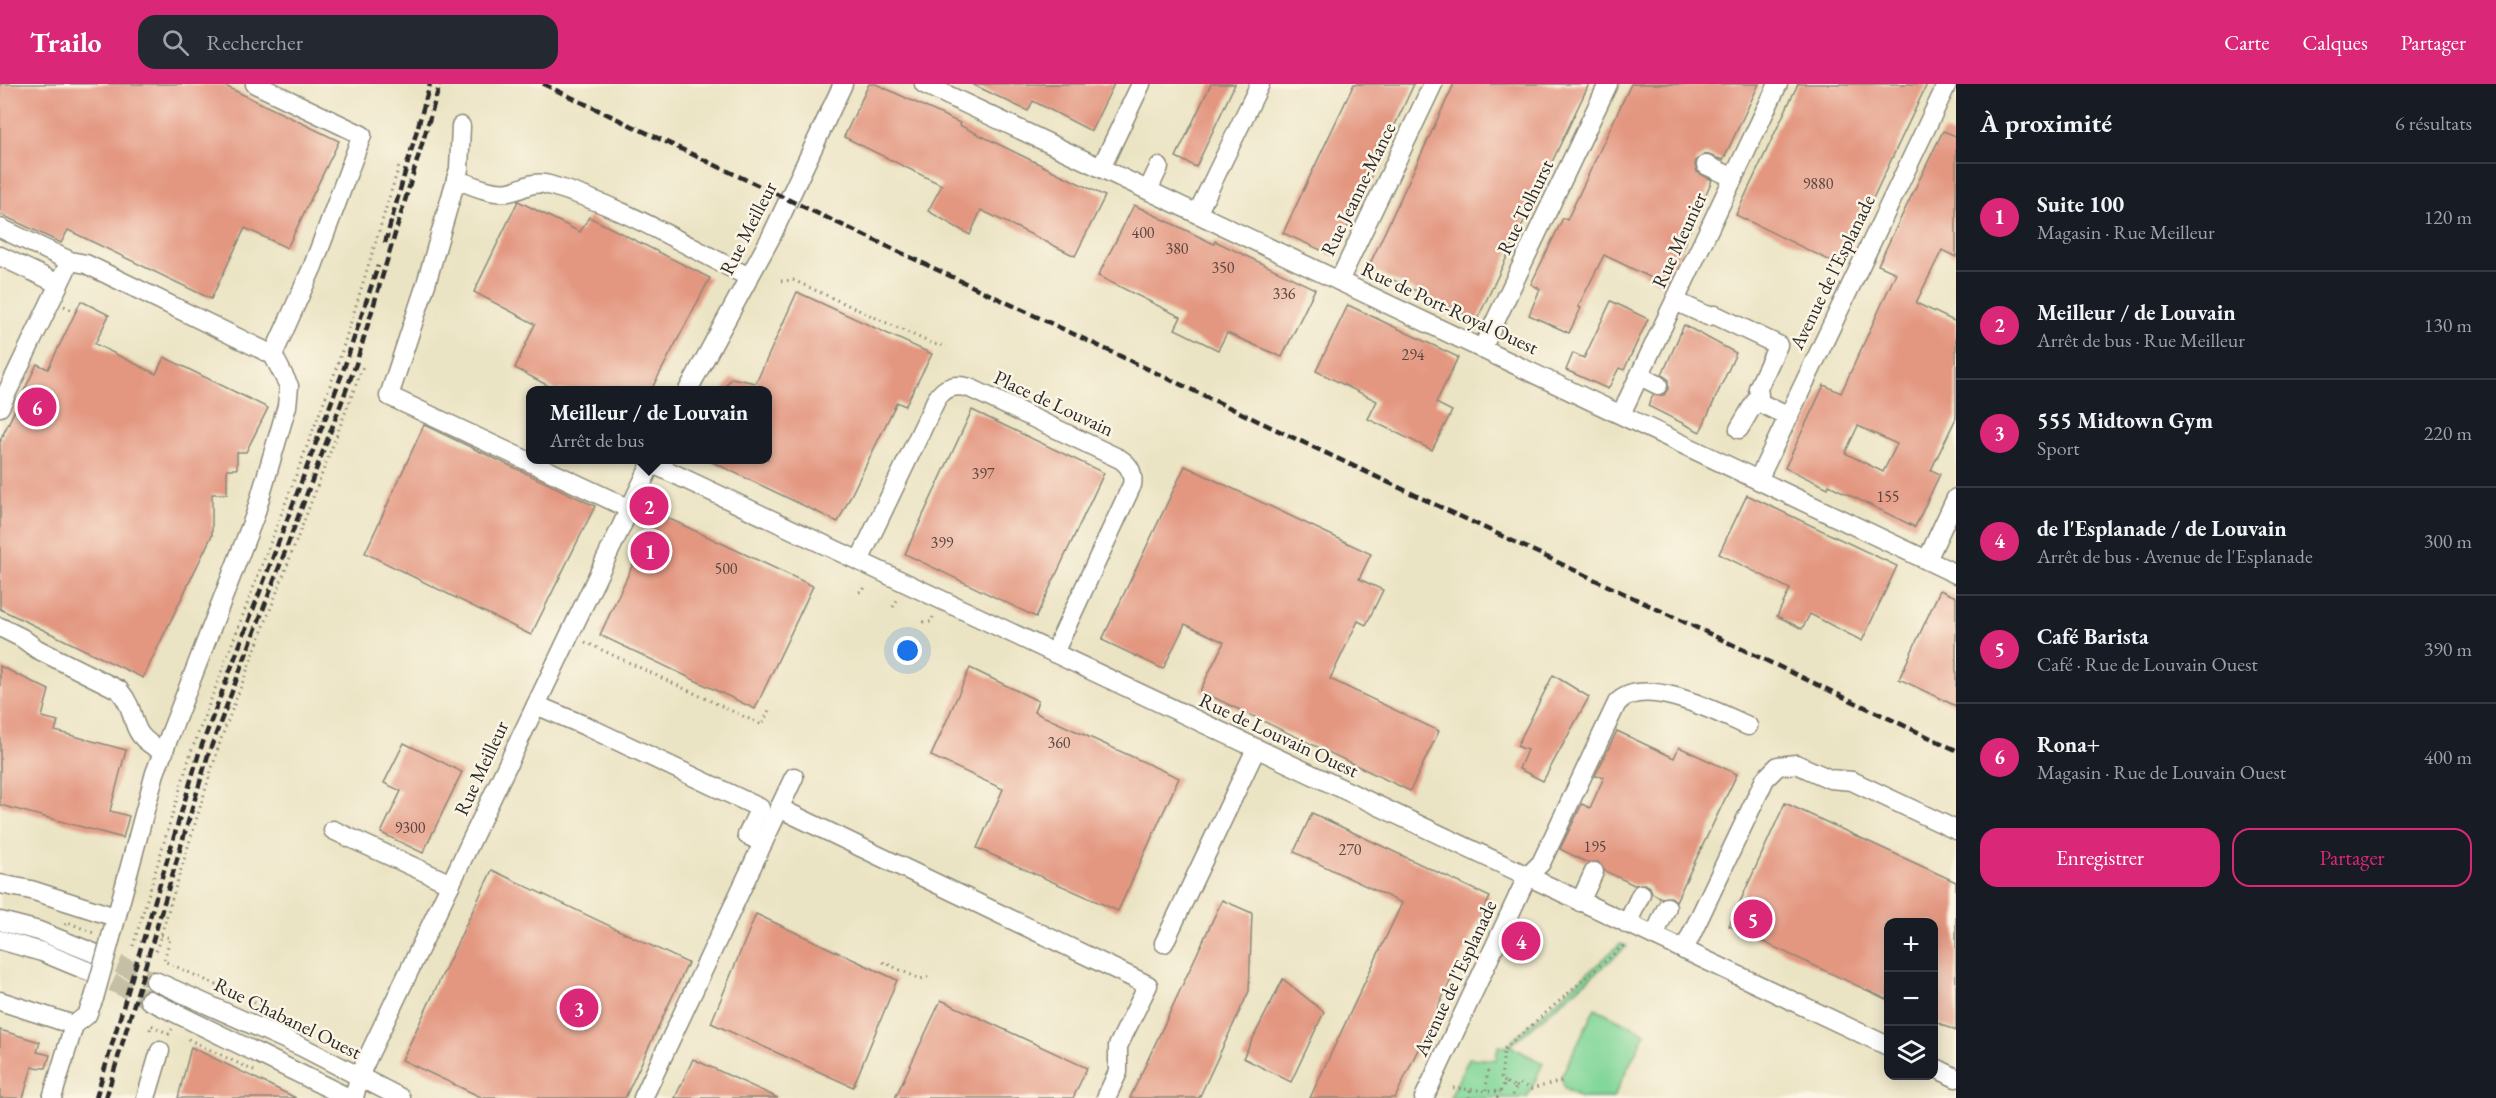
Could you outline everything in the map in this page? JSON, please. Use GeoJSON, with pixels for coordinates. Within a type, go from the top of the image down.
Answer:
{"type":"FeatureCollection","features":[{"type":"Feature","properties":{"kind":"street"},"geometry":{"type":"LineString","coordinates":[[255,84],[362,135],[314,266],[273,355]]}},
{"type":"Feature","properties":{"kind":"street","name":"Rue Meilleur"},"geometry":{"type":"LineString","coordinates":[[690,386],[786,207],[843,84]]}},
{"type":"Feature","properties":{"kind":"street","name":"Rue de Port-Royal Ouest"},"geometry":{"type":"LineString","coordinates":[[924,84],[1956,574]]}},
{"type":"Feature","properties":{"kind":"street"},"geometry":{"type":"LineString","coordinates":[[1101,168],[1141,84]]}},
{"type":"Feature","properties":{"kind":"street"},"geometry":{"type":"LineString","coordinates":[[1197,214],[1260,84]]}},
{"type":"Feature","properties":{"kind":"street","name":"Rue Jeanne-Mance"},"geometry":{"type":"LineString","coordinates":[[1339,281],[1433,84]]}},
{"type":"Feature","properties":{"kind":"street","name":"Rue Tolhurst"},"geometry":{"type":"LineString","coordinates":[[1482,349],[1608,84]]}},
{"type":"Feature","properties":{"kind":"street","name":"Rue Meunier"},"geometry":{"type":"LineString","coordinates":[[1621,414],[1778,84]]}},
{"type":"Feature","properties":{"kind":"street","name":"Avenue de l'Esplanade"},"geometry":{"type":"LineString","coordinates":[[1758,480],[1947,84]]}},
{"type":"Feature","properties":{"kind":"street"},"geometry":{"type":"LineString","coordinates":[[461,126],[456,179],[426,284],[389,396],[526,460]]}},
{"type":"Feature","properties":{"kind":"street"},"geometry":{"type":"LineString","coordinates":[[1706,165],[1734,178]]}},
{"type":"Feature","properties":{"kind":"street"},"geometry":{"type":"LineString","coordinates":[[1148,190],[1159,167]]}},
{"type":"Feature","properties":{"kind":"street"},"geometry":{"type":"LineString","coordinates":[[456,179],[470,185],[502,192],[541,183],[590,198],[749,277]]}},
{"type":"Feature","properties":{"kind":"street"},"geometry":{"type":"LineString","coordinates":[[0,228],[70,261],[86,264],[273,355],[287,380],[289,399],[255,515],[155,772],[115,917],[103,935],[94,998],[87,1015],[74,1025],[52,1098]]}},
{"type":"Feature","properties":{"kind":"street"},"geometry":{"type":"LineString","coordinates":[[0,256],[59,284]]}},
{"type":"Feature","properties":{"kind":"street"},"geometry":{"type":"LineString","coordinates":[[0,407],[70,261]]}},
{"type":"Feature","properties":{"kind":"street"},"geometry":{"type":"LineString","coordinates":[[1677,297],[1712,309],[1715,315],[1778,345],[1758,388],[1759,394],[1751,412],[1746,414],[1739,429]]}},
{"type":"Feature","properties":{"kind":"street"},"geometry":{"type":"LineString","coordinates":[[1640,376],[1658,385]]}},
{"type":"Feature","properties":{"kind":"street","name":"Place de Louvain"},"geometry":{"type":"LineString","coordinates":[[859,561],[936,400],[948,388],[961,386],[972,389],[1096,447],[1127,464],[1133,476],[1132,485],[1054,653]]}},
{"type":"Feature","properties":{"kind":"street"},"geometry":{"type":"LineString","coordinates":[[1756,401],[1789,417]]}},
{"type":"Feature","properties":{"kind":"street"},"geometry":{"type":"LineString","coordinates":[[535,464],[630,508]]}},
{"type":"Feature","properties":{"kind":"street","name":"Rue Meilleur"},"geometry":{"type":"LineString","coordinates":[[354,1098],[359,1077],[651,464]]}},
{"type":"Feature","properties":{"kind":"street","name":"Rue de Louvain Ouest"},"geometry":{"type":"LineString","coordinates":[[658,464],[1256,749],[1884,1044]]}},
{"type":"Feature","properties":{"kind":"street"},"geometry":{"type":"LineString","coordinates":[[1927,560],[1956,498]]}},
{"type":"Feature","properties":{"kind":"street"},"geometry":{"type":"LineString","coordinates":[[0,627],[37,649],[119,690],[139,735],[146,742],[164,752]]}},
{"type":"Feature","properties":{"kind":"street","name":"Avenue de l'Esplanade"},"geometry":{"type":"LineString","coordinates":[[1424,1098],[1527,877],[1541,863],[1617,703],[1623,697],[1642,693],[1681,698],[1748,726]]}},
{"type":"Feature","properties":{"kind":"street"},"geometry":{"type":"LineString","coordinates":[[536,705],[588,726],[760,808],[747,835],[763,843]]}},
{"type":"Feature","properties":{"kind":"street"},"geometry":{"type":"LineString","coordinates":[[1164,943],[1256,749]]}},
{"type":"Feature","properties":{"kind":"street"},"geometry":{"type":"LineString","coordinates":[[1684,950],[1765,778],[1778,766],[1796,764],[1830,779],[1852,781],[1956,830]]}},
{"type":"Feature","properties":{"kind":"street"},"geometry":{"type":"LineString","coordinates":[[643,1098],[658,1076],[794,777]]}},
{"type":"Feature","properties":{"kind":"street"},"geometry":{"type":"LineString","coordinates":[[780,808],[1148,985],[1118,1046],[1118,1072],[1106,1098]]}},
{"type":"Feature","properties":{"kind":"street"},"geometry":{"type":"LineString","coordinates":[[333,830],[451,884]]}},
{"type":"Feature","properties":{"kind":"street"},"geometry":{"type":"LineString","coordinates":[[1580,902],[1594,872]]}},
{"type":"Feature","properties":{"kind":"street"},"geometry":{"type":"LineString","coordinates":[[0,884],[31,890],[115,917]]}},
{"type":"Feature","properties":{"kind":"street"},"geometry":{"type":"LineString","coordinates":[[1627,924],[1641,894]]}},
{"type":"Feature","properties":{"kind":"street"},"geometry":{"type":"LineString","coordinates":[[1654,936],[1667,907]]}},
{"type":"Feature","properties":{"kind":"street"},"geometry":{"type":"LineString","coordinates":[[0,921],[39,931],[94,952]]}},
{"type":"Feature","properties":{"kind":"street"},"geometry":{"type":"LineString","coordinates":[[0,940],[42,952],[88,971]]}},
{"type":"Feature","properties":{"kind":"street","name":"Rue Chabanel Ouest"},"geometry":{"type":"LineString","coordinates":[[155,981],[318,1055],[401,1098]]}},
{"type":"Feature","properties":{"kind":"street"},"geometry":{"type":"LineString","coordinates":[[149,1000],[350,1098]]}},
{"type":"Feature","properties":{"kind":"street"},"geometry":{"type":"LineString","coordinates":[[0,1001],[74,1025]]}},
{"type":"Feature","properties":{"kind":"street"},"geometry":{"type":"LineString","coordinates":[[146,1098],[160,1051]]}},
{"type":"Feature","properties":{"kind":"street"},"geometry":{"type":"LineString","coordinates":[[1938,1069],[1956,1078]]}},
{"type":"Feature","properties":{"kind":"path"},"geometry":{"type":"LineString","coordinates":[[133,946],[133,936],[191,752],[338,367],[399,166]]}},
{"type":"Feature","properties":{"kind":"path"},"geometry":{"type":"LineString","coordinates":[[781,281],[793,280],[933,344],[946,346]]}},
{"type":"Feature","properties":{"kind":"path"},"geometry":{"type":"LineString","coordinates":[[64,306],[76,312]]}},
{"type":"Feature","properties":{"kind":"path"},"geometry":{"type":"LineString","coordinates":[[156,951],[221,739],[363,366]]}},
{"type":"Feature","properties":{"kind":"path"},"geometry":{"type":"LineString","coordinates":[[658,494],[662,501]]}},
{"type":"Feature","properties":{"kind":"path"},"geometry":{"type":"LineString","coordinates":[[859,592],[863,591],[866,585]]}},
{"type":"Feature","properties":{"kind":"path"},"geometry":{"type":"LineString","coordinates":[[893,607],[897,600]]}},
{"type":"Feature","properties":{"kind":"path"},"geometry":{"type":"LineString","coordinates":[[923,622],[931,622],[933,617]]}},
{"type":"Feature","properties":{"kind":"path"},"geometry":{"type":"LineString","coordinates":[[585,642],[762,724],[770,708]]}},
{"type":"Feature","properties":{"kind":"path"},"geometry":{"type":"LineString","coordinates":[[65,925],[67,922],[103,935]]}},
{"type":"Feature","properties":{"kind":"path"},"geometry":{"type":"LineString","coordinates":[[161,935],[170,938],[164,961],[284,1017],[281,1022]]}},
{"type":"Feature","properties":{"kind":"path"},"geometry":{"type":"LineString","coordinates":[[1516,1087],[1501,1080],[1504,1050],[1624,944]]}},
{"type":"Feature","properties":{"kind":"path"},"geometry":{"type":"LineString","coordinates":[[884,962],[920,979],[928,977]]}},
{"type":"Feature","properties":{"kind":"path"},"geometry":{"type":"LineString","coordinates":[[150,1030],[151,1025],[169,1034],[172,1029]]}},
{"type":"Feature","properties":{"kind":"path"},"geometry":{"type":"LineString","coordinates":[[1486,1090],[1488,1067]]}},
{"type":"Feature","properties":{"kind":"path"},"geometry":{"type":"LineString","coordinates":[[1511,1098],[1519,1083],[1531,1089],[1562,1081]]}},
{"type":"Feature","properties":{"kind":"path"},"geometry":{"type":"LineString","coordinates":[[1497,1098],[1505,1082]]}},
{"type":"Feature","properties":{"kind":"path"},"geometry":{"type":"LineString","coordinates":[[1453,1088],[1500,1092]]}},
{"type":"Feature","properties":{"kind":"path"},"geometry":{"type":"LineString","coordinates":[[1469,1098],[1470,1089]]}},
{"type":"Feature","properties":{"kind":"green space"},"geometry":{"type":"Polygon","coordinates":[[[1620,944],[1627,946],[1510,1046],[1543,1063],[1527,1098],[1450,1098],[1469,1058],[1496,1060],[1498,1046],[1505,1047],[1620,944]]]}},
{"type":"Feature","properties":{"kind":"green space"},"geometry":{"type":"Polygon","coordinates":[[[1595,1008],[1645,1033],[1613,1098],[1581,1098],[1565,1089],[1561,1077],[1595,1008]]]}},
{"type":"Feature","properties":{"kind":"building"},"geometry":{"type":"Polygon","coordinates":[[[0,84],[221,84],[339,141],[287,248],[245,228],[211,299],[68,230],[61,243],[0,214],[0,84]]]}},
{"type":"Feature","properties":{"kind":"building"},"geometry":{"type":"Polygon","coordinates":[[[869,84],[876,84],[960,123],[959,125],[1105,196],[1075,256],[981,210],[970,235],[928,211],[942,185],[844,137],[869,84]]]}},
{"type":"Feature","properties":{"kind":"building"},"geometry":{"type":"Polygon","coordinates":[[[972,84],[1114,84],[1091,131],[1033,101],[1028,111],[972,84]]]}},
{"type":"Feature","properties":{"kind":"building"},"geometry":{"type":"Polygon","coordinates":[[[1211,84],[1235,84],[1196,167],[1176,157],[1211,84]]]}},
{"type":"Feature","properties":{"kind":"building"},"geometry":{"type":"Polygon","coordinates":[[[1354,84],[1414,84],[1334,256],[1283,233],[1354,84]]]}},
{"type":"Feature","properties":{"kind":"building"},"geometry":{"type":"Polygon","coordinates":[[[1454,84],[1589,84],[1477,320],[1368,268],[1454,84]]]}},
{"type":"Feature","properties":{"kind":"building"},"geometry":{"type":"Polygon","coordinates":[[[1631,84],[1759,84],[1723,160],[1706,154],[1696,160],[1697,172],[1712,180],[1666,285],[1604,255],[1578,307],[1581,308],[1569,333],[1529,315],[1540,289],[1531,284],[1563,218],[1567,220],[1631,84]]]}},
{"type":"Feature","properties":{"kind":"building"},"geometry":{"type":"Polygon","coordinates":[[[1798,84],[1927,84],[1841,266],[1736,215],[1798,84]]]}},
{"type":"Feature","properties":{"kind":"building"},"geometry":{"type":"Polygon","coordinates":[[[1943,131],[1956,136],[1956,257],[1942,250],[1916,303],[1956,322],[1956,418],[1931,470],[1940,474],[1915,527],[1829,485],[1828,488],[1785,468],[1824,385],[1841,393],[1896,273],[1878,265],[1943,131]],[[1858,426],[1845,453],[1883,472],[1897,444],[1858,426]]]}},
{"type":"Feature","properties":{"kind":"building"},"geometry":{"type":"Polygon","coordinates":[[[518,201],[580,232],[589,217],[710,278],[653,386],[549,386],[515,368],[535,324],[474,292],[518,201]]]}},
{"type":"Feature","properties":{"kind":"building"},"geometry":{"type":"Polygon","coordinates":[[[1134,205],[1315,289],[1282,357],[1227,333],[1218,350],[1175,329],[1181,317],[1098,276],[1134,205]]]}},
{"type":"Feature","properties":{"kind":"building"},"geometry":{"type":"Polygon","coordinates":[[[797,292],[932,354],[905,406],[897,402],[838,522],[716,464],[772,464],[772,386],[726,386],[731,378],[756,383],[797,292]]]}},
{"type":"Feature","properties":{"kind":"building"},"geometry":{"type":"Polygon","coordinates":[[[81,301],[109,315],[95,344],[156,374],[164,357],[268,408],[246,452],[237,452],[237,469],[227,469],[227,494],[212,494],[212,535],[143,678],[0,609],[0,441],[37,364],[48,369],[81,301]]]}},
{"type":"Feature","properties":{"kind":"building"},"geometry":{"type":"Polygon","coordinates":[[[1611,301],[1648,319],[1624,370],[1619,368],[1608,389],[1566,370],[1573,353],[1584,358],[1611,301]]]}},
{"type":"Feature","properties":{"kind":"building"},"geometry":{"type":"Polygon","coordinates":[[[1348,305],[1458,357],[1436,403],[1452,411],[1432,450],[1368,419],[1377,401],[1316,371],[1348,305]]]}},
{"type":"Feature","properties":{"kind":"building"},"geometry":{"type":"Polygon","coordinates":[[[1684,325],[1736,353],[1700,432],[1648,406],[1653,395],[1664,395],[1668,389],[1668,379],[1662,375],[1684,325]]]}},
{"type":"Feature","properties":{"kind":"building"},"geometry":{"type":"Polygon","coordinates":[[[972,410],[1104,473],[1036,617],[905,554],[972,410]]]}},
{"type":"Feature","properties":{"kind":"building"},"geometry":{"type":"Polygon","coordinates":[[[424,425],[595,506],[531,635],[365,553],[424,425]]]}},
{"type":"Feature","properties":{"kind":"building"},"geometry":{"type":"Polygon","coordinates":[[[1185,466],[1371,554],[1359,579],[1383,590],[1366,625],[1358,621],[1330,679],[1439,731],[1410,791],[1200,691],[1224,642],[1185,624],[1163,669],[1102,640],[1185,466]]]}},
{"type":"Feature","properties":{"kind":"building"},"geometry":{"type":"Polygon","coordinates":[[[1747,495],[1897,566],[1862,641],[1810,614],[1802,629],[1777,616],[1790,589],[1719,554],[1747,495]]]}},
{"type":"Feature","properties":{"kind":"building"},"geometry":{"type":"Polygon","coordinates":[[[657,513],[813,586],[755,709],[600,635],[657,513]]]}},
{"type":"Feature","properties":{"kind":"building"},"geometry":{"type":"Polygon","coordinates":[[[1940,590],[1956,597],[1956,706],[1899,679],[1940,590]]]}},
{"type":"Feature","properties":{"kind":"building"},"geometry":{"type":"Polygon","coordinates":[[[0,666],[49,690],[42,717],[58,721],[55,731],[126,750],[110,811],[129,816],[123,838],[0,805],[0,666]]]}},
{"type":"Feature","properties":{"kind":"building"},"geometry":{"type":"Polygon","coordinates":[[[970,668],[1038,701],[1034,712],[1179,778],[1118,911],[977,848],[1003,789],[931,756],[970,668]]]}},
{"type":"Feature","properties":{"kind":"building"},"geometry":{"type":"Polygon","coordinates":[[[1553,675],[1589,697],[1543,781],[1519,769],[1527,750],[1517,746],[1553,675]]]}},
{"type":"Feature","properties":{"kind":"building"},"geometry":{"type":"Polygon","coordinates":[[[1617,731],[1674,758],[1679,747],[1737,774],[1676,901],[1671,897],[1661,898],[1652,893],[1650,887],[1645,884],[1634,885],[1605,871],[1598,862],[1588,863],[1560,849],[1582,804],[1590,808],[1604,777],[1595,776],[1617,731]]]}},
{"type":"Feature","properties":{"kind":"building"},"geometry":{"type":"Polygon","coordinates":[[[404,743],[462,772],[423,853],[381,833],[401,791],[384,783],[404,743]]]}},
{"type":"Feature","properties":{"kind":"building"},"geometry":{"type":"Polygon","coordinates":[[[1785,803],[1956,882],[1956,1031],[1938,1023],[1938,918],[1884,918],[1884,998],[1729,926],[1785,803]]]}},
{"type":"Feature","properties":{"kind":"building"},"geometry":{"type":"Polygon","coordinates":[[[1312,813],[1490,897],[1395,1098],[1310,1098],[1402,903],[1294,852],[1312,813]]]}},
{"type":"Feature","properties":{"kind":"building"},"geometry":{"type":"Polygon","coordinates":[[[492,870],[688,963],[625,1098],[483,1098],[402,1060],[492,870]]]}},
{"type":"Feature","properties":{"kind":"building"},"geometry":{"type":"Polygon","coordinates":[[[1222,900],[1252,913],[1249,991],[1199,1098],[1130,1098],[1222,900]]]}},
{"type":"Feature","properties":{"kind":"building"},"geometry":{"type":"Polygon","coordinates":[[[756,914],[897,980],[853,1087],[711,1023],[756,914]]]}},
{"type":"Feature","properties":{"kind":"building"},"geometry":{"type":"Polygon","coordinates":[[[1283,979],[1324,1012],[1291,1082],[1243,1058],[1283,979]]]}},
{"type":"Feature","properties":{"kind":"building"},"geometry":{"type":"Polygon","coordinates":[[[941,1000],[1087,1068],[1073,1098],[895,1098],[941,1000]]]}},
{"type":"Feature","properties":{"kind":"building"},"geometry":{"type":"Polygon","coordinates":[[[0,1030],[40,1042],[37,1052],[50,1055],[46,1068],[32,1067],[23,1098],[0,1098],[0,1030]]]}},
{"type":"Feature","properties":{"kind":"building"},"geometry":{"type":"Polygon","coordinates":[[[191,1047],[296,1098],[178,1098],[191,1047]]]}},
{"type":"Feature","properties":{"kind":"building"},"geometry":{"type":"Polygon","coordinates":[[[693,1059],[778,1098],[675,1098],[693,1059]]]}},
{"type":"Feature","properties":{"kind":"tunnel"},"geometry":{"type":"LineString","coordinates":[[94,953],[155,981]]}},
{"type":"Feature","properties":{"kind":"tunnel"},"geometry":{"type":"LineString","coordinates":[[88,971],[149,1000]]}},
{"type":"Feature","properties":{"kind":"railway"},"geometry":{"type":"LineString","coordinates":[[385,243],[430,84]]}},
{"type":"Feature","properties":{"kind":"railway"},"geometry":{"type":"LineString","coordinates":[[106,1098],[208,755],[356,364],[440,84]]}},
{"type":"Feature","properties":{"kind":"railway"},"geometry":{"type":"LineString","coordinates":[[543,84],[1956,750]]}},
{"type":"Feature","properties":{"kind":"railway"},"geometry":{"type":"LineString","coordinates":[[96,1098],[199,753],[342,374],[378,266]]}},
{"type":"Feature","properties":{"kind":"place","name":"Rona+"},"geometry":{"type":"Point","coordinates":[37,407]}},
{"type":"Feature","properties":{"kind":"place","name":"Meilleur / de Louvain"},"geometry":{"type":"Point","coordinates":[649,506]}},
{"type":"Feature","properties":{"kind":"place","name":"Suite 100"},"geometry":{"type":"Point","coordinates":[650,551]}},
{"type":"Feature","properties":{"kind":"place","name":"Café Barista"},"geometry":{"type":"Point","coordinates":[1753,919]}},
{"type":"Feature","properties":{"kind":"place","name":"de l'Esplanade / de Louvain"},"geometry":{"type":"Point","coordinates":[1521,941]}},
{"type":"Feature","properties":{"kind":"place","name":"555 Midtown Gym"},"geometry":{"type":"Point","coordinates":[579,1008]}}]}
